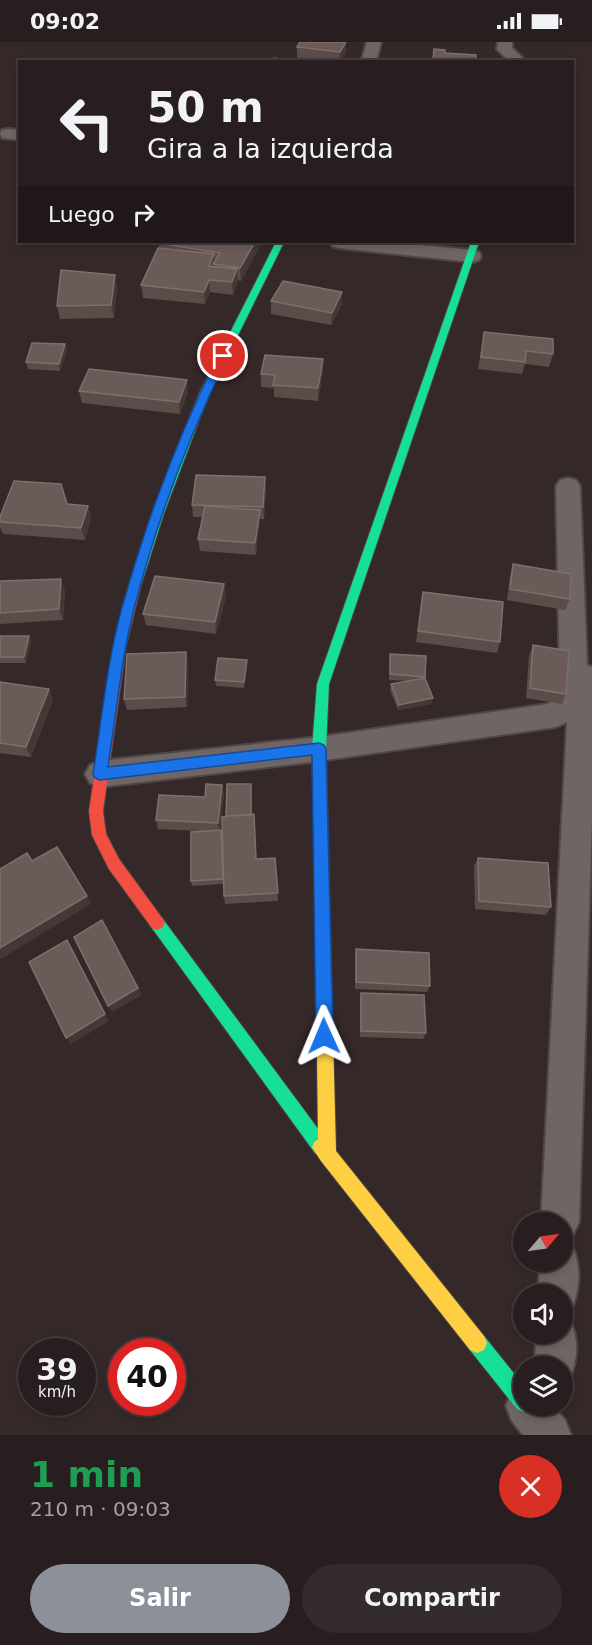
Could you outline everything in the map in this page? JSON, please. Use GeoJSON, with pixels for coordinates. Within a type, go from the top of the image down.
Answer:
{"type":"FeatureCollection","features":[{"type":"Feature","properties":{"kind":"street"},"geometry":{"type":"LineString","coordinates":[[370,60],[374,42]]}},
{"type":"Feature","properties":{"kind":"street"},"geometry":{"type":"LineString","coordinates":[[505,42],[504,49],[518,60]]}},
{"type":"Feature","properties":{"kind":"street"},"geometry":{"type":"LineString","coordinates":[[280,243],[204,394],[158,513],[128,608],[100,774],[96,811],[99,835],[114,864],[327,1155],[513,1388]]}},
{"type":"Feature","properties":{"kind":"street"},"geometry":{"type":"LineString","coordinates":[[327,1155],[319,749],[323,684],[328,664],[474,249],[358,243]]}},
{"type":"Feature","properties":{"kind":"street"},"geometry":{"type":"LineString","coordinates":[[100,774],[319,749],[556,715],[574,687],[568,486]]}},
{"type":"Feature","properties":{"kind":"street"},"geometry":{"type":"LineString","coordinates":[[560,1212],[584,640]]}},
{"type":"Feature","properties":{"kind":"street"},"geometry":{"type":"LineString","coordinates":[[535,1416],[551,1435]]}},
{"type":"Feature","properties":{"kind":"street"},"geometry":{"type":"LineString","coordinates":[[551,1435],[552,1416]]}},
{"type":"Feature","properties":{"kind":"building"},"geometry":{"type":"Polygon","coordinates":[[[300,42],[346,42],[340,52],[297,47],[300,42]]]}},
{"type":"Feature","properties":{"kind":"building"},"geometry":{"type":"Polygon","coordinates":[[[434,49],[445,50],[445,53],[476,55],[476,60],[433,60],[434,49]]]}},
{"type":"Feature","properties":{"kind":"building"},"geometry":{"type":"Polygon","coordinates":[[[159,243],[254,243],[240,268],[213,264],[220,253],[159,243]]]}},
{"type":"Feature","properties":{"kind":"building"},"geometry":{"type":"Polygon","coordinates":[[[158,248],[214,254],[209,266],[237,269],[232,282],[209,280],[204,292],[141,285],[158,248]]]}},
{"type":"Feature","properties":{"kind":"building"},"geometry":{"type":"Polygon","coordinates":[[[61,270],[115,275],[111,305],[57,306],[61,270]]]}},
{"type":"Feature","properties":{"kind":"building"},"geometry":{"type":"Polygon","coordinates":[[[283,281],[342,292],[332,313],[271,301],[283,281]]]}},
{"type":"Feature","properties":{"kind":"building"},"geometry":{"type":"Polygon","coordinates":[[[484,332],[553,339],[553,354],[526,351],[525,362],[481,357],[484,332]]]}},
{"type":"Feature","properties":{"kind":"building"},"geometry":{"type":"Polygon","coordinates":[[[32,343],[65,344],[59,364],[26,362],[32,343]]]}},
{"type":"Feature","properties":{"kind":"building"},"geometry":{"type":"Polygon","coordinates":[[[265,355],[323,359],[318,388],[273,385],[275,375],[261,374],[265,355]]]}},
{"type":"Feature","properties":{"kind":"building"},"geometry":{"type":"Polygon","coordinates":[[[89,369],[187,380],[179,402],[79,391],[89,369]]]}},
{"type":"Feature","properties":{"kind":"building"},"geometry":{"type":"Polygon","coordinates":[[[196,475],[265,477],[263,507],[192,505],[196,475]]]}},
{"type":"Feature","properties":{"kind":"building"},"geometry":{"type":"Polygon","coordinates":[[[14,481],[61,484],[67,504],[88,506],[81,528],[0,522],[14,481]]]}},
{"type":"Feature","properties":{"kind":"building"},"geometry":{"type":"Polygon","coordinates":[[[205,506],[260,510],[255,543],[198,539],[205,506]]]}},
{"type":"Feature","properties":{"kind":"building"},"geometry":{"type":"Polygon","coordinates":[[[513,564],[571,574],[570,599],[510,589],[513,564]]]}},
{"type":"Feature","properties":{"kind":"building"},"geometry":{"type":"Polygon","coordinates":[[[155,576],[224,584],[215,622],[143,614],[155,576]]]}},
{"type":"Feature","properties":{"kind":"building"},"geometry":{"type":"Polygon","coordinates":[[[61,579],[59,609],[0,613],[0,581],[61,579]]]}},
{"type":"Feature","properties":{"kind":"building"},"geometry":{"type":"Polygon","coordinates":[[[423,592],[503,602],[500,642],[418,631],[423,592]]]}},
{"type":"Feature","properties":{"kind":"building"},"geometry":{"type":"Polygon","coordinates":[[[0,636],[29,636],[24,657],[0,657],[0,636]]]}},
{"type":"Feature","properties":{"kind":"building"},"geometry":{"type":"Polygon","coordinates":[[[533,645],[569,651],[566,694],[530,688],[533,645]]]}},
{"type":"Feature","properties":{"kind":"building"},"geometry":{"type":"Polygon","coordinates":[[[186,652],[185,697],[124,699],[127,654],[186,652]]]}},
{"type":"Feature","properties":{"kind":"building"},"geometry":{"type":"Polygon","coordinates":[[[390,654],[426,656],[425,677],[390,674],[390,654]]]}},
{"type":"Feature","properties":{"kind":"building"},"geometry":{"type":"Polygon","coordinates":[[[218,658],[247,660],[244,682],[215,680],[218,658]]]}},
{"type":"Feature","properties":{"kind":"building"},"geometry":{"type":"Polygon","coordinates":[[[425,678],[433,698],[399,705],[391,684],[425,678]]]}},
{"type":"Feature","properties":{"kind":"building"},"geometry":{"type":"Polygon","coordinates":[[[0,682],[49,689],[26,747],[0,743],[0,682]]]}},
{"type":"Feature","properties":{"kind":"building"},"geometry":{"type":"Polygon","coordinates":[[[206,784],[222,785],[218,823],[156,820],[159,795],[205,797],[206,784]]]}},
{"type":"Feature","properties":{"kind":"building"},"geometry":{"type":"Polygon","coordinates":[[[227,784],[251,784],[251,815],[226,816],[227,784]]]}},
{"type":"Feature","properties":{"kind":"building"},"geometry":{"type":"Polygon","coordinates":[[[254,814],[256,859],[275,858],[278,893],[224,896],[222,817],[254,814]]]}},
{"type":"Feature","properties":{"kind":"building"},"geometry":{"type":"Polygon","coordinates":[[[221,830],[223,879],[191,881],[191,832],[221,830]]]}},
{"type":"Feature","properties":{"kind":"building"},"geometry":{"type":"Polygon","coordinates":[[[57,847],[87,896],[0,948],[0,869],[27,853],[32,861],[57,847]]]}},
{"type":"Feature","properties":{"kind":"building"},"geometry":{"type":"Polygon","coordinates":[[[478,858],[548,863],[551,907],[479,901],[478,858]]]}},
{"type":"Feature","properties":{"kind":"building"},"geometry":{"type":"Polygon","coordinates":[[[102,920],[138,988],[108,1006],[74,937],[102,920]]]}},
{"type":"Feature","properties":{"kind":"building"},"geometry":{"type":"Polygon","coordinates":[[[67,940],[105,1014],[66,1038],[29,962],[67,940]]]}},
{"type":"Feature","properties":{"kind":"building"},"geometry":{"type":"Polygon","coordinates":[[[356,949],[429,953],[430,986],[356,982],[356,949]]]}},
{"type":"Feature","properties":{"kind":"building"},"geometry":{"type":"Polygon","coordinates":[[[361,993],[424,995],[426,1033],[361,1031],[361,993]]]}},
{"type":"Feature","properties":{"kind":"traffic: fast"},"geometry":{"type":"LineString","coordinates":[[135,585],[158,513],[204,394],[280,243]]}},
{"type":"Feature","properties":{"kind":"traffic: fast"},"geometry":{"type":"LineString","coordinates":[[322,881],[319,749],[323,684],[475,243]]}},
{"type":"Feature","properties":{"kind":"traffic: fast"},"geometry":{"type":"LineString","coordinates":[[157,923],[321,1147]]}},
{"type":"Feature","properties":{"kind":"traffic: fast"},"geometry":{"type":"LineString","coordinates":[[477,1343],[513,1388]]}},
{"type":"Feature","properties":{"kind":"traffic: slow"},"geometry":{"type":"LineString","coordinates":[[322,881],[327,1155]]}},
{"type":"Feature","properties":{"kind":"traffic: slow"},"geometry":{"type":"LineString","coordinates":[[321,1147],[477,1343]]}},
{"type":"Feature","properties":{"kind":"traffic: jam"},"geometry":{"type":"LineString","coordinates":[[135,585],[120,646],[96,811],[99,835],[114,864],[157,923]]}},
{"type":"Feature","properties":{"kind":"route"},"geometry":{"type":"LineString","coordinates":[[223,356],[204,394],[158,513],[128,608],[100,774],[319,749],[324,1036]]}}]}
